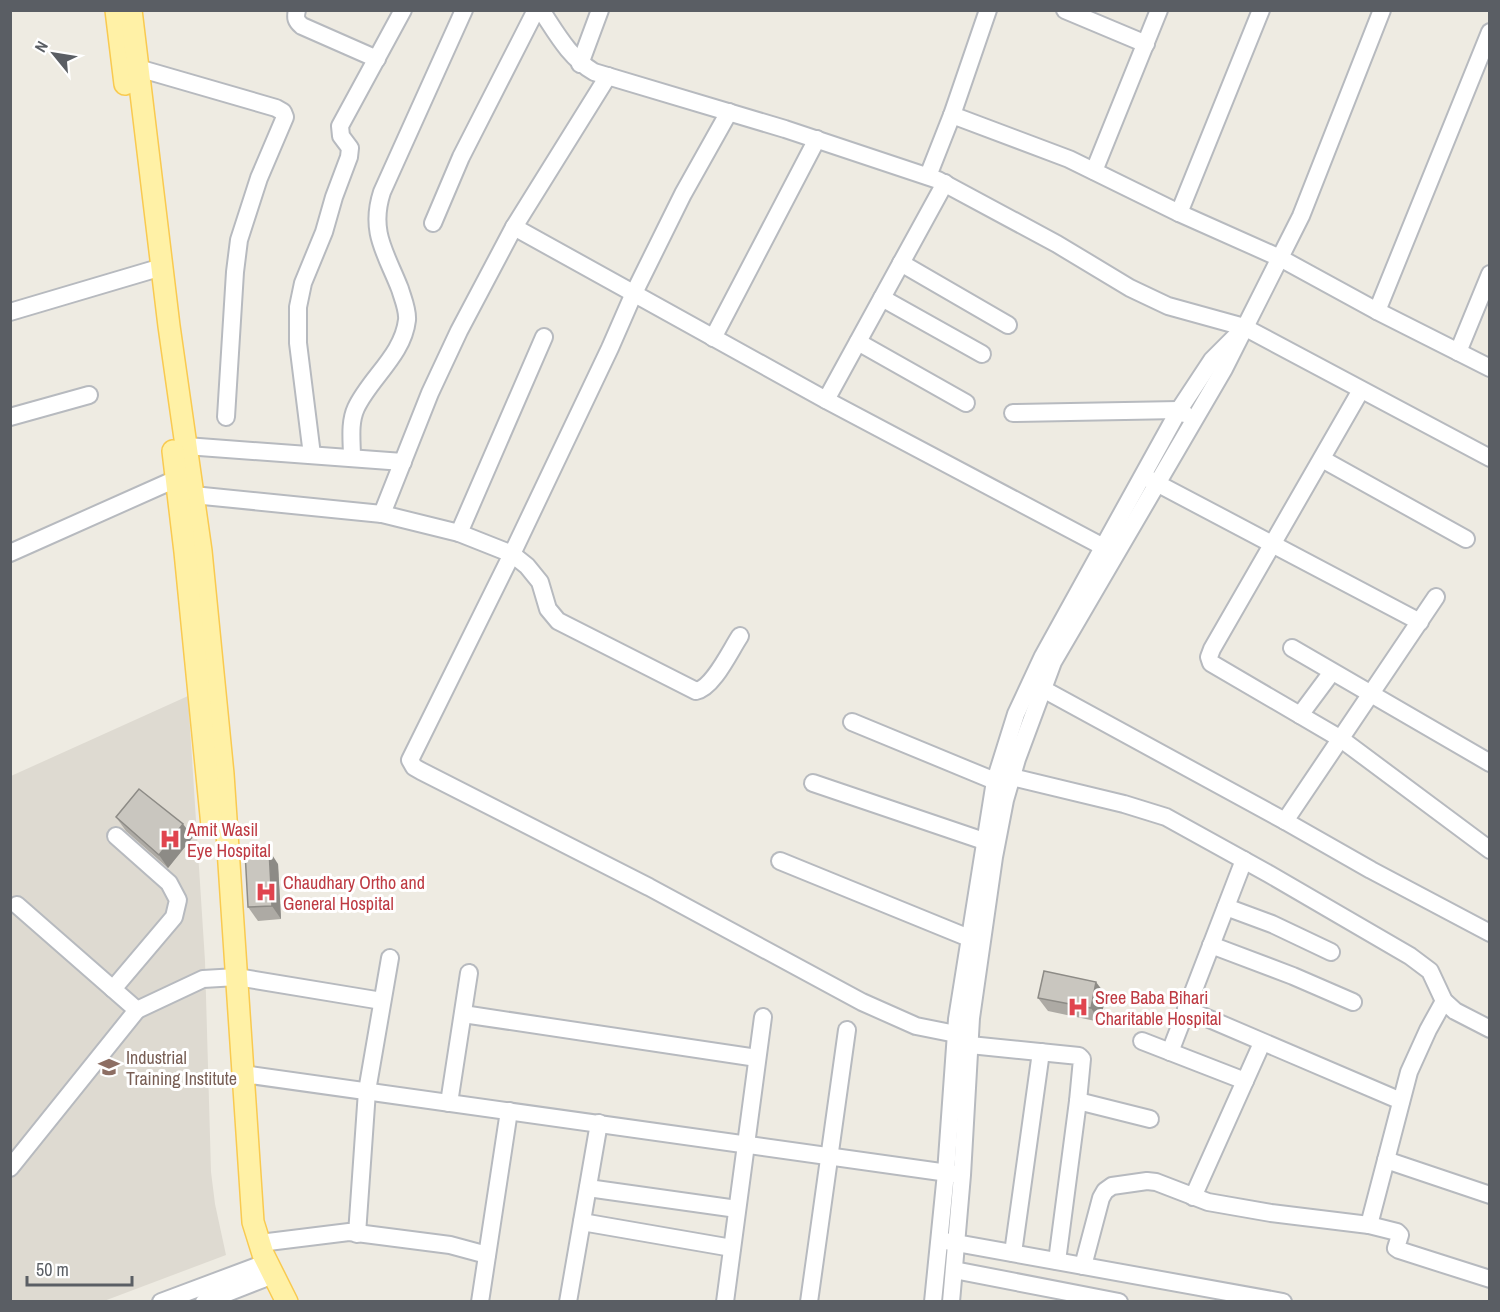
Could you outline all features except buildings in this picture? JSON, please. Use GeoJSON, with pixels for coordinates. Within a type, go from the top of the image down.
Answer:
{"type":"FeatureCollection","features":[{"type":"Feature","properties":{"kind":"main road"},"geometry":{"type":"LineString","coordinates":[[116,10],[201,550],[222,762],[240,1223],[287,1302]]}},
{"type":"Feature","properties":{"kind":"main road"},"geometry":{"type":"LineString","coordinates":[[131,10],[176,479],[230,977],[243,1074],[253,1222],[274,1302]]}},
{"type":"Feature","properties":{"kind":"street"},"geometry":{"type":"LineString","coordinates":[[297,10],[295,18],[302,26],[377,59]]}},
{"type":"Feature","properties":{"kind":"street"},"geometry":{"type":"LineString","coordinates":[[312,455],[298,343],[298,307],[303,283],[324,232],[349,157],[350,148],[339,132],[339,126],[403,10]]}},
{"type":"Feature","properties":{"kind":"street"},"geometry":{"type":"LineString","coordinates":[[352,458],[352,420],[356,409],[394,353],[401,340],[407,319],[405,303],[379,236],[376,222],[377,209],[382,192],[464,10]]}},
{"type":"Feature","properties":{"kind":"street"},"geometry":{"type":"LineString","coordinates":[[433,223],[461,157],[536,10]]}},
{"type":"Feature","properties":{"kind":"street"},"geometry":{"type":"LineString","coordinates":[[541,10],[567,50],[580,64],[594,72],[729,112],[945,183],[1057,244],[1130,288],[1168,306],[1244,327],[1490,458]]}},
{"type":"Feature","properties":{"kind":"street"},"geometry":{"type":"LineString","coordinates":[[580,64],[600,10]]}},
{"type":"Feature","properties":{"kind":"street"},"geometry":{"type":"LineString","coordinates":[[928,176],[952,115],[988,10]]}},
{"type":"Feature","properties":{"kind":"street"},"geometry":{"type":"LineString","coordinates":[[1065,10],[1146,44]]}},
{"type":"Feature","properties":{"kind":"street"},"geometry":{"type":"LineString","coordinates":[[1094,171],[1159,10]]}},
{"type":"Feature","properties":{"kind":"street"},"geometry":{"type":"LineString","coordinates":[[1179,213],[1261,10]]}},
{"type":"Feature","properties":{"kind":"street"},"geometry":{"type":"LineString","coordinates":[[933,1302],[939,1240],[954,1174],[970,1046],[971,1018],[994,857],[1005,800],[1004,779],[1016,714],[1043,656],[1151,480],[1194,420],[1224,369],[1301,216],[1382,10]]}},
{"type":"Feature","properties":{"kind":"street"},"geometry":{"type":"LineString","coordinates":[[1377,312],[1490,32]]}},
{"type":"Feature","properties":{"kind":"street"},"geometry":{"type":"LineString","coordinates":[[138,68],[276,108],[283,112],[285,117],[259,178],[239,240],[226,417]]}},
{"type":"Feature","properties":{"kind":"street"},"geometry":{"type":"LineString","coordinates":[[382,514],[430,393],[514,227],[608,76]]}},
{"type":"Feature","properties":{"kind":"street"},"geometry":{"type":"LineString","coordinates":[[729,112],[683,194],[634,293],[512,554],[410,759],[414,767],[650,887],[862,1002],[916,1026],[956,1034]]}},
{"type":"Feature","properties":{"kind":"street"},"geometry":{"type":"LineString","coordinates":[[952,115],[1069,159],[1179,213],[1280,258],[1377,312],[1490,368]]}},
{"type":"Feature","properties":{"kind":"street"},"geometry":{"type":"LineString","coordinates":[[713,338],[817,140]]}},
{"type":"Feature","properties":{"kind":"street"},"geometry":{"type":"LineString","coordinates":[[826,400],[945,183]]}},
{"type":"Feature","properties":{"kind":"street"},"geometry":{"type":"LineString","coordinates":[[514,227],[826,400],[1110,550]]}},
{"type":"Feature","properties":{"kind":"street"},"geometry":{"type":"LineString","coordinates":[[901,263],[1008,325]]}},
{"type":"Feature","properties":{"kind":"street"},"geometry":{"type":"LineString","coordinates":[[10,312],[156,269]]}},
{"type":"Feature","properties":{"kind":"street"},"geometry":{"type":"LineString","coordinates":[[1458,352],[1490,274]]}},
{"type":"Feature","properties":{"kind":"street"},"geometry":{"type":"LineString","coordinates":[[882,298],[982,354]]}},
{"type":"Feature","properties":{"kind":"street"},"geometry":{"type":"LineString","coordinates":[[1151,480],[1179,410],[1212,360],[1244,327]]}},
{"type":"Feature","properties":{"kind":"street"},"geometry":{"type":"LineString","coordinates":[[459,533],[544,337]]}},
{"type":"Feature","properties":{"kind":"street"},"geometry":{"type":"LineString","coordinates":[[858,342],[966,403]]}},
{"type":"Feature","properties":{"kind":"street"},"geometry":{"type":"LineString","coordinates":[[1361,390],[1209,657],[1211,663],[1216,667],[1341,739],[1490,850]]}},
{"type":"Feature","properties":{"kind":"street"},"geometry":{"type":"LineString","coordinates":[[10,417],[89,395]]}},
{"type":"Feature","properties":{"kind":"street"},"geometry":{"type":"LineString","coordinates":[[1013,413],[1179,410],[1194,420]]}},
{"type":"Feature","properties":{"kind":"street"},"geometry":{"type":"LineString","coordinates":[[186,446],[403,462]]}},
{"type":"Feature","properties":{"kind":"street"},"geometry":{"type":"LineString","coordinates":[[1322,459],[1466,539]]}},
{"type":"Feature","properties":{"kind":"street"},"geometry":{"type":"LineString","coordinates":[[10,553],[176,479]]}},
{"type":"Feature","properties":{"kind":"street"},"geometry":{"type":"LineString","coordinates":[[1151,480],[1419,622]]}},
{"type":"Feature","properties":{"kind":"street"},"geometry":{"type":"LineString","coordinates":[[193,495],[382,514],[459,533],[512,554],[534,573],[540,582],[548,609],[558,621],[696,691],[703,690],[710,682],[740,636]]}},
{"type":"Feature","properties":{"kind":"street"},"geometry":{"type":"LineString","coordinates":[[951,1302],[956,1242],[954,1174],[956,1034],[984,841],[1004,779],[1053,663],[1110,550]]}},
{"type":"Feature","properties":{"kind":"street"},"geometry":{"type":"LineString","coordinates":[[1285,821],[1436,597]]}},
{"type":"Feature","properties":{"kind":"street"},"geometry":{"type":"LineString","coordinates":[[1292,648],[1490,763]]}},
{"type":"Feature","properties":{"kind":"street"},"geometry":{"type":"LineString","coordinates":[[1300,715],[1332,672]]}},
{"type":"Feature","properties":{"kind":"street"},"geometry":{"type":"LineString","coordinates":[[1043,689],[1490,933]]}},
{"type":"Feature","properties":{"kind":"street"},"geometry":{"type":"LineString","coordinates":[[852,722],[1004,779],[1166,817],[1421,963],[1430,971],[1444,1001],[1455,1011],[1490,1029]]}},
{"type":"Feature","properties":{"kind":"street"},"geometry":{"type":"LineString","coordinates":[[813,783],[984,841]]}},
{"type":"Feature","properties":{"kind":"street"},"geometry":{"type":"LineString","coordinates":[[113,989],[174,917],[178,900],[169,883],[116,836]]}},
{"type":"Feature","properties":{"kind":"street"},"geometry":{"type":"LineString","coordinates":[[1170,1052],[1244,860]]}},
{"type":"Feature","properties":{"kind":"street"},"geometry":{"type":"LineString","coordinates":[[780,861],[969,938]]}},
{"type":"Feature","properties":{"kind":"street"},"geometry":{"type":"LineString","coordinates":[[17,905],[137,1010]]}},
{"type":"Feature","properties":{"kind":"street"},"geometry":{"type":"LineString","coordinates":[[1226,907],[1272,924],[1331,952]]}},
{"type":"Feature","properties":{"kind":"street"},"geometry":{"type":"LineString","coordinates":[[1211,945],[1353,1002]]}},
{"type":"Feature","properties":{"kind":"street"},"geometry":{"type":"LineString","coordinates":[[357,1234],[367,1091],[390,958]]}},
{"type":"Feature","properties":{"kind":"street"},"geometry":{"type":"LineString","coordinates":[[449,1102],[469,973]]}},
{"type":"Feature","properties":{"kind":"street"},"geometry":{"type":"LineString","coordinates":[[10,1168],[137,1010],[203,979],[230,977],[382,1001]]}},
{"type":"Feature","properties":{"kind":"street"},"geometry":{"type":"LineString","coordinates":[[1370,1225],[1409,1072],[1444,1001]]}},
{"type":"Feature","properties":{"kind":"street"},"geometry":{"type":"LineString","coordinates":[[1186,1009],[1401,1101]]}},
{"type":"Feature","properties":{"kind":"street"},"geometry":{"type":"LineString","coordinates":[[463,1014],[757,1058]]}},
{"type":"Feature","properties":{"kind":"street"},"geometry":{"type":"LineString","coordinates":[[725,1302],[763,1017]]}},
{"type":"Feature","properties":{"kind":"street"},"geometry":{"type":"LineString","coordinates":[[809,1302],[847,1030]]}},
{"type":"Feature","properties":{"kind":"street"},"geometry":{"type":"LineString","coordinates":[[1142,1041],[1245,1081]]}},
{"type":"Feature","properties":{"kind":"street"},"geometry":{"type":"LineString","coordinates":[[1193,1197],[1262,1043]]}},
{"type":"Feature","properties":{"kind":"street"},"geometry":{"type":"LineString","coordinates":[[970,1046],[1079,1056],[1082,1059],[1057,1261]]}},
{"type":"Feature","properties":{"kind":"street"},"geometry":{"type":"LineString","coordinates":[[1012,1253],[1041,1052]]}},
{"type":"Feature","properties":{"kind":"street"},"geometry":{"type":"LineString","coordinates":[[243,1074],[954,1174]]}},
{"type":"Feature","properties":{"kind":"street"},"geometry":{"type":"LineString","coordinates":[[1078,1101],[1150,1119]]}},
{"type":"Feature","properties":{"kind":"street"},"geometry":{"type":"LineString","coordinates":[[480,1302],[509,1111]]}},
{"type":"Feature","properties":{"kind":"street"},"geometry":{"type":"LineString","coordinates":[[568,1302],[599,1124]]}},
{"type":"Feature","properties":{"kind":"street"},"geometry":{"type":"LineString","coordinates":[[1386,1160],[1490,1195]]}},
{"type":"Feature","properties":{"kind":"street"},"geometry":{"type":"LineString","coordinates":[[1083,1266],[1101,1198],[1105,1191],[1112,1186],[1147,1181],[1156,1182],[1208,1202],[1272,1213],[1370,1225],[1397,1232],[1400,1235],[1396,1248],[1399,1250],[1490,1279]]}},
{"type":"Feature","properties":{"kind":"street"},"geometry":{"type":"LineString","coordinates":[[588,1188],[737,1209]]}},
{"type":"Feature","properties":{"kind":"street"},"geometry":{"type":"LineString","coordinates":[[582,1222],[732,1248]]}},
{"type":"Feature","properties":{"kind":"street"},"geometry":{"type":"LineString","coordinates":[[161,1302],[349,1232],[450,1245],[487,1255]]}},
{"type":"Feature","properties":{"kind":"street"},"geometry":{"type":"LineString","coordinates":[[939,1240],[1283,1302]]}},
{"type":"Feature","properties":{"kind":"street"},"geometry":{"type":"LineString","coordinates":[[204,1302],[264,1265]]}},
{"type":"Feature","properties":{"kind":"street"},"geometry":{"type":"LineString","coordinates":[[954,1270],[1119,1302]]}},
{"type":"Feature","properties":{"kind":"shaded area","name":"Industrial Training Institute"},"geometry":{"type":"Polygon","coordinates":[[[188,696],[205,961],[211,1172],[226,1255],[104,1301],[11,1302],[11,776],[188,696]]]}},
{"type":"Feature","properties":{"kind":"place","name":"Amit Wasil Eye Hospital"},"geometry":{"type":"Point","coordinates":[170,839]}},
{"type":"Feature","properties":{"kind":"place","name":"Chaudhary Ortho and General Hospital"},"geometry":{"type":"Point","coordinates":[266,892]}},
{"type":"Feature","properties":{"kind":"place","name":"Sree Baba Bihari Charitable Hospital"},"geometry":{"type":"Point","coordinates":[1078,1007]}},
{"type":"Feature","properties":{"kind":"place","name":"Industrial Training Institute"},"geometry":{"type":"Point","coordinates":[109,1067]}}]}
